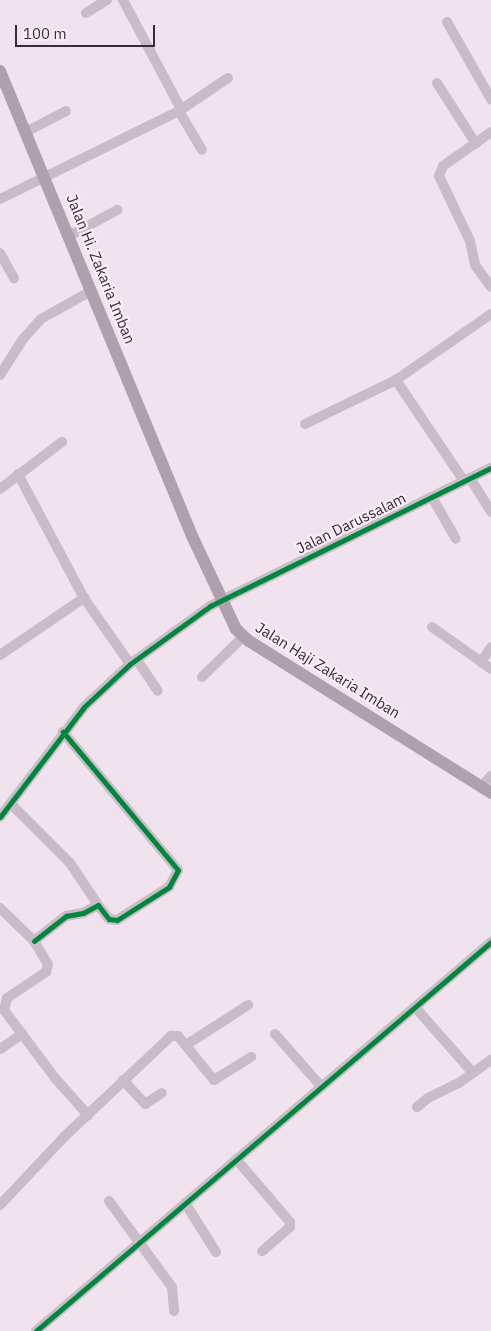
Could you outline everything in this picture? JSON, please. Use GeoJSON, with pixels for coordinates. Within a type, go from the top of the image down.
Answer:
{"type":"FeatureCollection","features":[{"type":"Feature","properties":{"kind":"main road","name":"Jalan Hi. Zakaria Imban"},"geometry":{"type":"LineString","coordinates":[[0,71],[46,176],[91,291],[170,479]]}},
{"type":"Feature","properties":{"kind":"main road","name":"Jalan Haji Zakaria Imban"},"geometry":{"type":"LineString","coordinates":[[170,479],[221,599],[243,637],[486,790]]}},
{"type":"Feature","properties":{"kind":"street"},"geometry":{"type":"LineString","coordinates":[[86,13],[107,0]]}},
{"type":"Feature","properties":{"kind":"street"},"geometry":{"type":"LineString","coordinates":[[123,0],[202,150]]}},
{"type":"Feature","properties":{"kind":"street"},"geometry":{"type":"LineString","coordinates":[[447,22],[491,100]]}},
{"type":"Feature","properties":{"kind":"street"},"geometry":{"type":"LineString","coordinates":[[0,199],[180,110],[228,78]]}},
{"type":"Feature","properties":{"kind":"street"},"geometry":{"type":"LineString","coordinates":[[437,82],[476,144]]}},
{"type":"Feature","properties":{"kind":"street"},"geometry":{"type":"LineString","coordinates":[[26,132],[66,111]]}},
{"type":"Feature","properties":{"kind":"street"},"geometry":{"type":"LineString","coordinates":[[491,132],[443,166],[439,176],[470,241],[475,265],[491,287]]}},
{"type":"Feature","properties":{"kind":"street"},"geometry":{"type":"LineString","coordinates":[[69,236],[116,210]]}},
{"type":"Feature","properties":{"kind":"street"},"geometry":{"type":"LineString","coordinates":[[0,253],[14,278]]}},
{"type":"Feature","properties":{"kind":"street"},"geometry":{"type":"LineString","coordinates":[[0,375],[23,339],[41,318],[91,291]]}},
{"type":"Feature","properties":{"kind":"street"},"geometry":{"type":"LineString","coordinates":[[305,424],[396,380],[418,367],[491,314]]}},
{"type":"Feature","properties":{"kind":"street"},"geometry":{"type":"LineString","coordinates":[[396,380],[491,512]]}},
{"type":"Feature","properties":{"kind":"street"},"geometry":{"type":"LineString","coordinates":[[0,489],[62,442]]}},
{"type":"Feature","properties":{"kind":"street","name":"Jalan Darussalam"},"geometry":{"type":"LineString","coordinates":[[0,817],[63,732],[84,707],[133,662],[221,599],[491,468]]}},
{"type":"Feature","properties":{"kind":"street"},"geometry":{"type":"LineString","coordinates":[[18,474],[84,598],[133,662],[158,691]]}},
{"type":"Feature","properties":{"kind":"street"},"geometry":{"type":"LineString","coordinates":[[432,497],[456,539]]}},
{"type":"Feature","properties":{"kind":"street"},"geometry":{"type":"LineString","coordinates":[[0,655],[84,598]]}},
{"type":"Feature","properties":{"kind":"street"},"geometry":{"type":"LineString","coordinates":[[432,627],[491,669]]}},
{"type":"Feature","properties":{"kind":"street"},"geometry":{"type":"LineString","coordinates":[[202,677],[243,637]]}},
{"type":"Feature","properties":{"kind":"street"},"geometry":{"type":"LineString","coordinates":[[481,662],[491,647]]}},
{"type":"Feature","properties":{"kind":"street"},"geometry":{"type":"LineString","coordinates":[[10,804],[70,864],[108,919],[117,920],[169,887],[178,870],[63,732]]}},
{"type":"Feature","properties":{"kind":"street"},"geometry":{"type":"LineString","coordinates":[[486,790],[491,776]]}},
{"type":"Feature","properties":{"kind":"street"},"geometry":{"type":"LineString","coordinates":[[34,942],[66,916],[83,913],[98,904]]}},
{"type":"Feature","properties":{"kind":"street"},"geometry":{"type":"LineString","coordinates":[[0,908],[34,942],[48,964],[46,972],[12,992],[3,1004],[22,1034],[55,1078],[88,1115]]}},
{"type":"Feature","properties":{"kind":"street"},"geometry":{"type":"LineString","coordinates":[[36,1331],[320,1085],[491,942]]}},
{"type":"Feature","properties":{"kind":"street"},"geometry":{"type":"LineString","coordinates":[[186,1045],[248,1005]]}},
{"type":"Feature","properties":{"kind":"street"},"geometry":{"type":"LineString","coordinates":[[415,1007],[473,1073]]}},
{"type":"Feature","properties":{"kind":"street"},"geometry":{"type":"LineString","coordinates":[[0,1049],[22,1034]]}},
{"type":"Feature","properties":{"kind":"street"},"geometry":{"type":"LineString","coordinates":[[0,1205],[88,1115],[171,1036],[175,1034],[186,1045],[214,1080],[251,1057]]}},
{"type":"Feature","properties":{"kind":"street"},"geometry":{"type":"LineString","coordinates":[[275,1034],[320,1085]]}},
{"type":"Feature","properties":{"kind":"street"},"geometry":{"type":"LineString","coordinates":[[417,1107],[491,1060]]}},
{"type":"Feature","properties":{"kind":"street"},"geometry":{"type":"LineString","coordinates":[[124,1080],[145,1104],[162,1093]]}},
{"type":"Feature","properties":{"kind":"street"},"geometry":{"type":"LineString","coordinates":[[236,1159],[290,1222],[290,1227],[262,1251]]}},
{"type":"Feature","properties":{"kind":"street"},"geometry":{"type":"LineString","coordinates":[[109,1201],[172,1287],[174,1311]]}},
{"type":"Feature","properties":{"kind":"street"},"geometry":{"type":"LineString","coordinates":[[185,1203],[216,1252]]}},
{"type":"Feature","properties":{"kind":"cycle path"},"geometry":{"type":"LineString","coordinates":[[0,817],[84,707],[130,664],[210,606],[491,468]]}},
{"type":"Feature","properties":{"kind":"cycle path"},"geometry":{"type":"LineString","coordinates":[[34,941],[66,916],[83,913],[98,905],[109,919],[117,920],[169,887],[178,870],[63,732]]}},
{"type":"Feature","properties":{"kind":"cycle path"},"geometry":{"type":"LineString","coordinates":[[36,1331],[491,942]]}}]}
